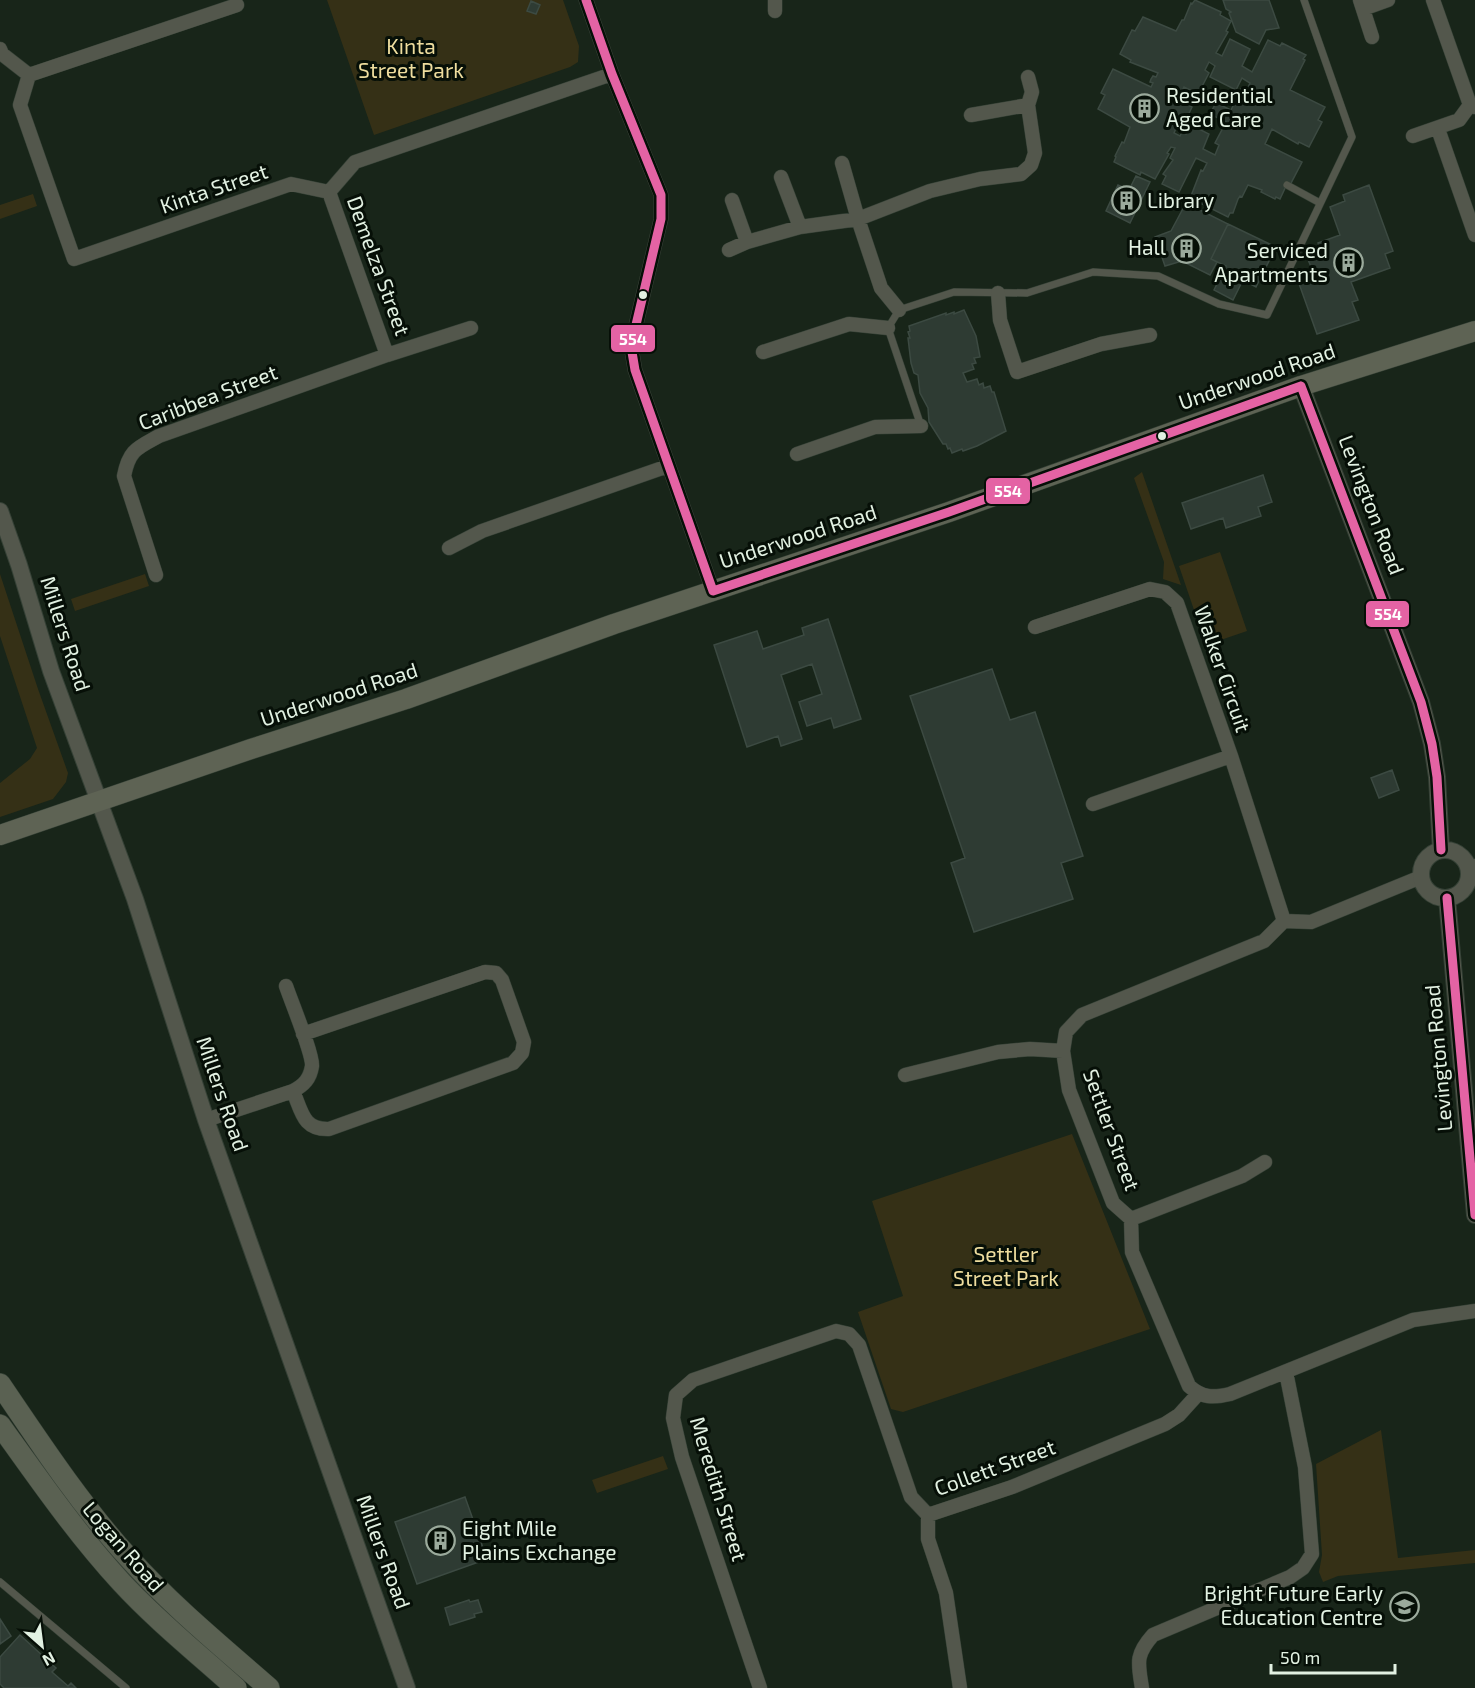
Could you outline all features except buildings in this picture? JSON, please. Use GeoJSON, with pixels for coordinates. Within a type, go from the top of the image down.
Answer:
{"type":"FeatureCollection","features":[{"type":"Feature","properties":{"kind":"main road","name":"Underwood Road"},"geometry":{"type":"LineString","coordinates":[[0,835],[949,512],[1301,386],[1475,331]]}},
{"type":"Feature","properties":{"kind":"main road","name":"Logan Road"},"geometry":{"type":"LineString","coordinates":[[0,1384],[68,1482],[128,1557],[196,1624],[269,1688]]}},
{"type":"Feature","properties":{"kind":"main road","name":"Logan Road"},"geometry":{"type":"LineString","coordinates":[[0,1425],[53,1500],[120,1581],[159,1620],[236,1688]]}},
{"type":"Feature","properties":{"kind":"street"},"geometry":{"type":"LineString","coordinates":[[586,0],[612,74],[661,195],[661,219],[631,346],[635,370],[713,591]]}},
{"type":"Feature","properties":{"kind":"street"},"geometry":{"type":"LineString","coordinates":[[1372,37],[1361,4],[1388,0]]}},
{"type":"Feature","properties":{"kind":"street"},"geometry":{"type":"LineString","coordinates":[[1413,136],[1459,120],[1473,106],[1433,0]]}},
{"type":"Feature","properties":{"kind":"street"},"geometry":{"type":"LineString","coordinates":[[0,49],[2,54],[28,75],[237,5]]}},
{"type":"Feature","properties":{"kind":"street"},"geometry":{"type":"LineString","coordinates":[[329,192],[355,162],[612,74]]}},
{"type":"Feature","properties":{"kind":"street","name":"Kinta Street"},"geometry":{"type":"LineString","coordinates":[[28,75],[20,105],[74,259],[291,184],[329,192]]}},
{"type":"Feature","properties":{"kind":"street"},"geometry":{"type":"LineString","coordinates":[[729,250],[747,242],[800,227],[858,219],[930,191],[980,179],[1021,174],[1031,165],[1035,153],[1028,105],[1032,92],[1028,77]]}},
{"type":"Feature","properties":{"kind":"street"},"geometry":{"type":"LineString","coordinates":[[972,115],[1028,105]]}},
{"type":"Feature","properties":{"kind":"street"},"geometry":{"type":"LineString","coordinates":[[1438,129],[1474,229]]}},
{"type":"Feature","properties":{"kind":"street"},"geometry":{"type":"LineString","coordinates":[[842,163],[881,288],[899,310]]}},
{"type":"Feature","properties":{"kind":"street"},"geometry":{"type":"LineString","coordinates":[[781,177],[800,227]]}},
{"type":"Feature","properties":{"kind":"street","name":"Demelza Street"},"geometry":{"type":"LineString","coordinates":[[329,192],[387,355]]}},
{"type":"Feature","properties":{"kind":"street"},"geometry":{"type":"LineString","coordinates":[[732,200],[747,242]]}},
{"type":"Feature","properties":{"kind":"street"},"geometry":{"type":"LineString","coordinates":[[998,293],[1000,320],[1017,372],[1101,344],[1150,335]]}},
{"type":"Feature","properties":{"kind":"street"},"geometry":{"type":"LineString","coordinates":[[763,352],[849,324],[888,328]]}},
{"type":"Feature","properties":{"kind":"street","name":"Caribbea Street"},"geometry":{"type":"LineString","coordinates":[[156,575],[124,476],[127,461],[137,447],[159,436],[387,355],[471,328]]}},
{"type":"Feature","properties":{"kind":"street","name":"Levington Road"},"geometry":{"type":"LineString","coordinates":[[1301,386],[1421,702],[1434,755],[1441,850]]}},
{"type":"Feature","properties":{"kind":"street"},"geometry":{"type":"LineString","coordinates":[[797,454],[875,427],[921,426]]}},
{"type":"Feature","properties":{"kind":"street"},"geometry":{"type":"LineString","coordinates":[[449,548],[482,531],[668,465]]}},
{"type":"Feature","properties":{"kind":"street","name":"Millers Road"},"geometry":{"type":"LineString","coordinates":[[0,512],[19,565],[51,672],[135,899],[206,1120],[407,1688]]}},
{"type":"Feature","properties":{"kind":"street","name":"Walker Circuit"},"geometry":{"type":"LineString","coordinates":[[1035,627],[1150,589],[1166,592],[1178,603],[1231,756],[1284,921]]}},
{"type":"Feature","properties":{"kind":"street","name":"Walker Circuit"},"geometry":{"type":"LineString","coordinates":[[1093,804],[1231,756]]}},
{"type":"Feature","properties":{"kind":"street"},"geometry":{"type":"LineString","coordinates":[[1441,850],[1454,851],[1472,868],[1468,882],[1460,893],[1447,898],[1430,893],[1421,877],[1426,860],[1430,855],[1441,850]]}},
{"type":"Feature","properties":{"kind":"street"},"geometry":{"type":"LineString","coordinates":[[1284,921],[1311,922],[1421,877]]}},
{"type":"Feature","properties":{"kind":"street","name":"Levington Road"},"geometry":{"type":"LineString","coordinates":[[1447,898],[1475,1215]]}},
{"type":"Feature","properties":{"kind":"street","name":"Settler Street"},"geometry":{"type":"LineString","coordinates":[[1198,1394],[1189,1386],[1132,1252],[1131,1219],[1113,1203],[1070,1090],[1063,1051],[1066,1032],[1082,1016],[1264,941],[1284,921]]}},
{"type":"Feature","properties":{"kind":"street"},"geometry":{"type":"LineString","coordinates":[[293,1091],[307,1124],[316,1130],[330,1129],[513,1063],[522,1053],[524,1042],[502,980],[496,973],[485,972],[303,1034]]}},
{"type":"Feature","properties":{"kind":"street"},"geometry":{"type":"LineString","coordinates":[[206,1120],[293,1091],[303,1086],[309,1079],[312,1064],[286,986]]}},
{"type":"Feature","properties":{"kind":"street"},"geometry":{"type":"LineString","coordinates":[[905,1075],[998,1052],[1030,1049],[1063,1051]]}},
{"type":"Feature","properties":{"kind":"street"},"geometry":{"type":"LineString","coordinates":[[1131,1219],[1242,1176],[1265,1162]]}},
{"type":"Feature","properties":{"kind":"street"},"geometry":{"type":"LineString","coordinates":[[1198,1394],[1214,1397],[1230,1394],[1413,1320],[1475,1311]]}},
{"type":"Feature","properties":{"kind":"street","name":"Meredith Street"},"geometry":{"type":"LineString","coordinates":[[760,1688],[682,1457],[673,1418],[676,1395],[693,1380],[704,1376],[836,1331],[849,1334],[859,1345],[911,1497],[928,1515]]}},
{"type":"Feature","properties":{"kind":"street"},"geometry":{"type":"LineString","coordinates":[[1142,1688],[1138,1659],[1143,1646],[1153,1635],[1290,1577],[1303,1568],[1312,1554],[1305,1467],[1286,1372]]}},
{"type":"Feature","properties":{"kind":"street","name":"Collett Street"},"geometry":{"type":"LineString","coordinates":[[960,1688],[946,1593],[928,1539],[928,1515],[1012,1487],[1165,1424],[1179,1415],[1198,1394]]}},
{"type":"Feature","properties":{"kind":"lane"},"geometry":{"type":"LineString","coordinates":[[921,426],[888,328],[899,310],[954,292],[1027,293],[1093,272],[1158,276],[1220,304],[1267,315],[1352,137],[1304,0]]}},
{"type":"Feature","properties":{"kind":"lane"},"geometry":{"type":"LineString","coordinates":[[1287,185],[1320,204]]}},
{"type":"Feature","properties":{"kind":"lane"},"geometry":{"type":"LineString","coordinates":[[0,1582],[126,1688]]}},
{"type":"Feature","properties":{"kind":"green space","name":"Kinta Street Park"},"geometry":{"type":"Polygon","coordinates":[[[327,0],[563,0],[579,46],[578,62],[570,67],[374,135],[327,0]]]}},
{"type":"Feature","properties":{"kind":"green space"},"geometry":{"type":"Polygon","coordinates":[[[33,194],[37,206],[0,219],[0,205],[33,194]]]}},
{"type":"Feature","properties":{"kind":"green space"},"geometry":{"type":"Polygon","coordinates":[[[1142,472],[1181,585],[1163,579],[1164,562],[1134,478],[1142,472]]]}},
{"type":"Feature","properties":{"kind":"green space"},"geometry":{"type":"Polygon","coordinates":[[[1220,552],[1247,631],[1206,645],[1179,566],[1220,552]]]}},
{"type":"Feature","properties":{"kind":"green space"},"geometry":{"type":"Polygon","coordinates":[[[0,574],[68,773],[66,782],[53,799],[0,817],[0,783],[30,759],[37,748],[0,636],[0,574]]]}},
{"type":"Feature","properties":{"kind":"green space"},"geometry":{"type":"Polygon","coordinates":[[[145,574],[149,586],[75,611],[71,599],[145,574]]]}},
{"type":"Feature","properties":{"kind":"green space","name":"Settler Street Park"},"geometry":{"type":"Polygon","coordinates":[[[1072,1134],[1150,1329],[903,1412],[891,1409],[858,1312],[903,1296],[872,1201],[1072,1134]]]}},
{"type":"Feature","properties":{"kind":"green space"},"geometry":{"type":"Polygon","coordinates":[[[1381,1430],[1398,1558],[1475,1550],[1475,1563],[1338,1576],[1323,1582],[1319,1572],[1322,1555],[1316,1464],[1381,1430]]]}},
{"type":"Feature","properties":{"kind":"green space"},"geometry":{"type":"Polygon","coordinates":[[[663,1456],[668,1469],[597,1493],[592,1480],[663,1456]]]}},
{"type":"Feature","properties":{"kind":"transit line","name":"554"},"geometry":{"type":"LineString","coordinates":[[586,0],[612,74],[661,195],[661,219],[631,346],[635,370],[713,591]]}},
{"type":"Feature","properties":{"kind":"transit line","name":"554"},"geometry":{"type":"LineString","coordinates":[[1301,386],[1421,702],[1432,744],[1437,777],[1441,850]]}},
{"type":"Feature","properties":{"kind":"transit line","name":"554"},"geometry":{"type":"LineString","coordinates":[[713,591],[949,512],[1301,386]]}},
{"type":"Feature","properties":{"kind":"transit line","name":"554"},"geometry":{"type":"LineString","coordinates":[[1447,898],[1475,1215]]}},
{"type":"Feature","properties":{"kind":"place","name":"Residential Aged Care"},"geometry":{"type":"Point","coordinates":[1145,108]}},
{"type":"Feature","properties":{"kind":"place","name":"Library"},"geometry":{"type":"Point","coordinates":[1126,201]}},
{"type":"Feature","properties":{"kind":"place","name":"Hall"},"geometry":{"type":"Point","coordinates":[1187,248]}},
{"type":"Feature","properties":{"kind":"place","name":"Serviced Apartments"},"geometry":{"type":"Point","coordinates":[1349,263]}},
{"type":"Feature","properties":{"kind":"place","name":"Eight Mile Plains Exchange"},"geometry":{"type":"Point","coordinates":[441,1541]}},
{"type":"Feature","properties":{"kind":"place","name":"Bright Future Early Education Centre"},"geometry":{"type":"Point","coordinates":[1404,1606]}}]}
